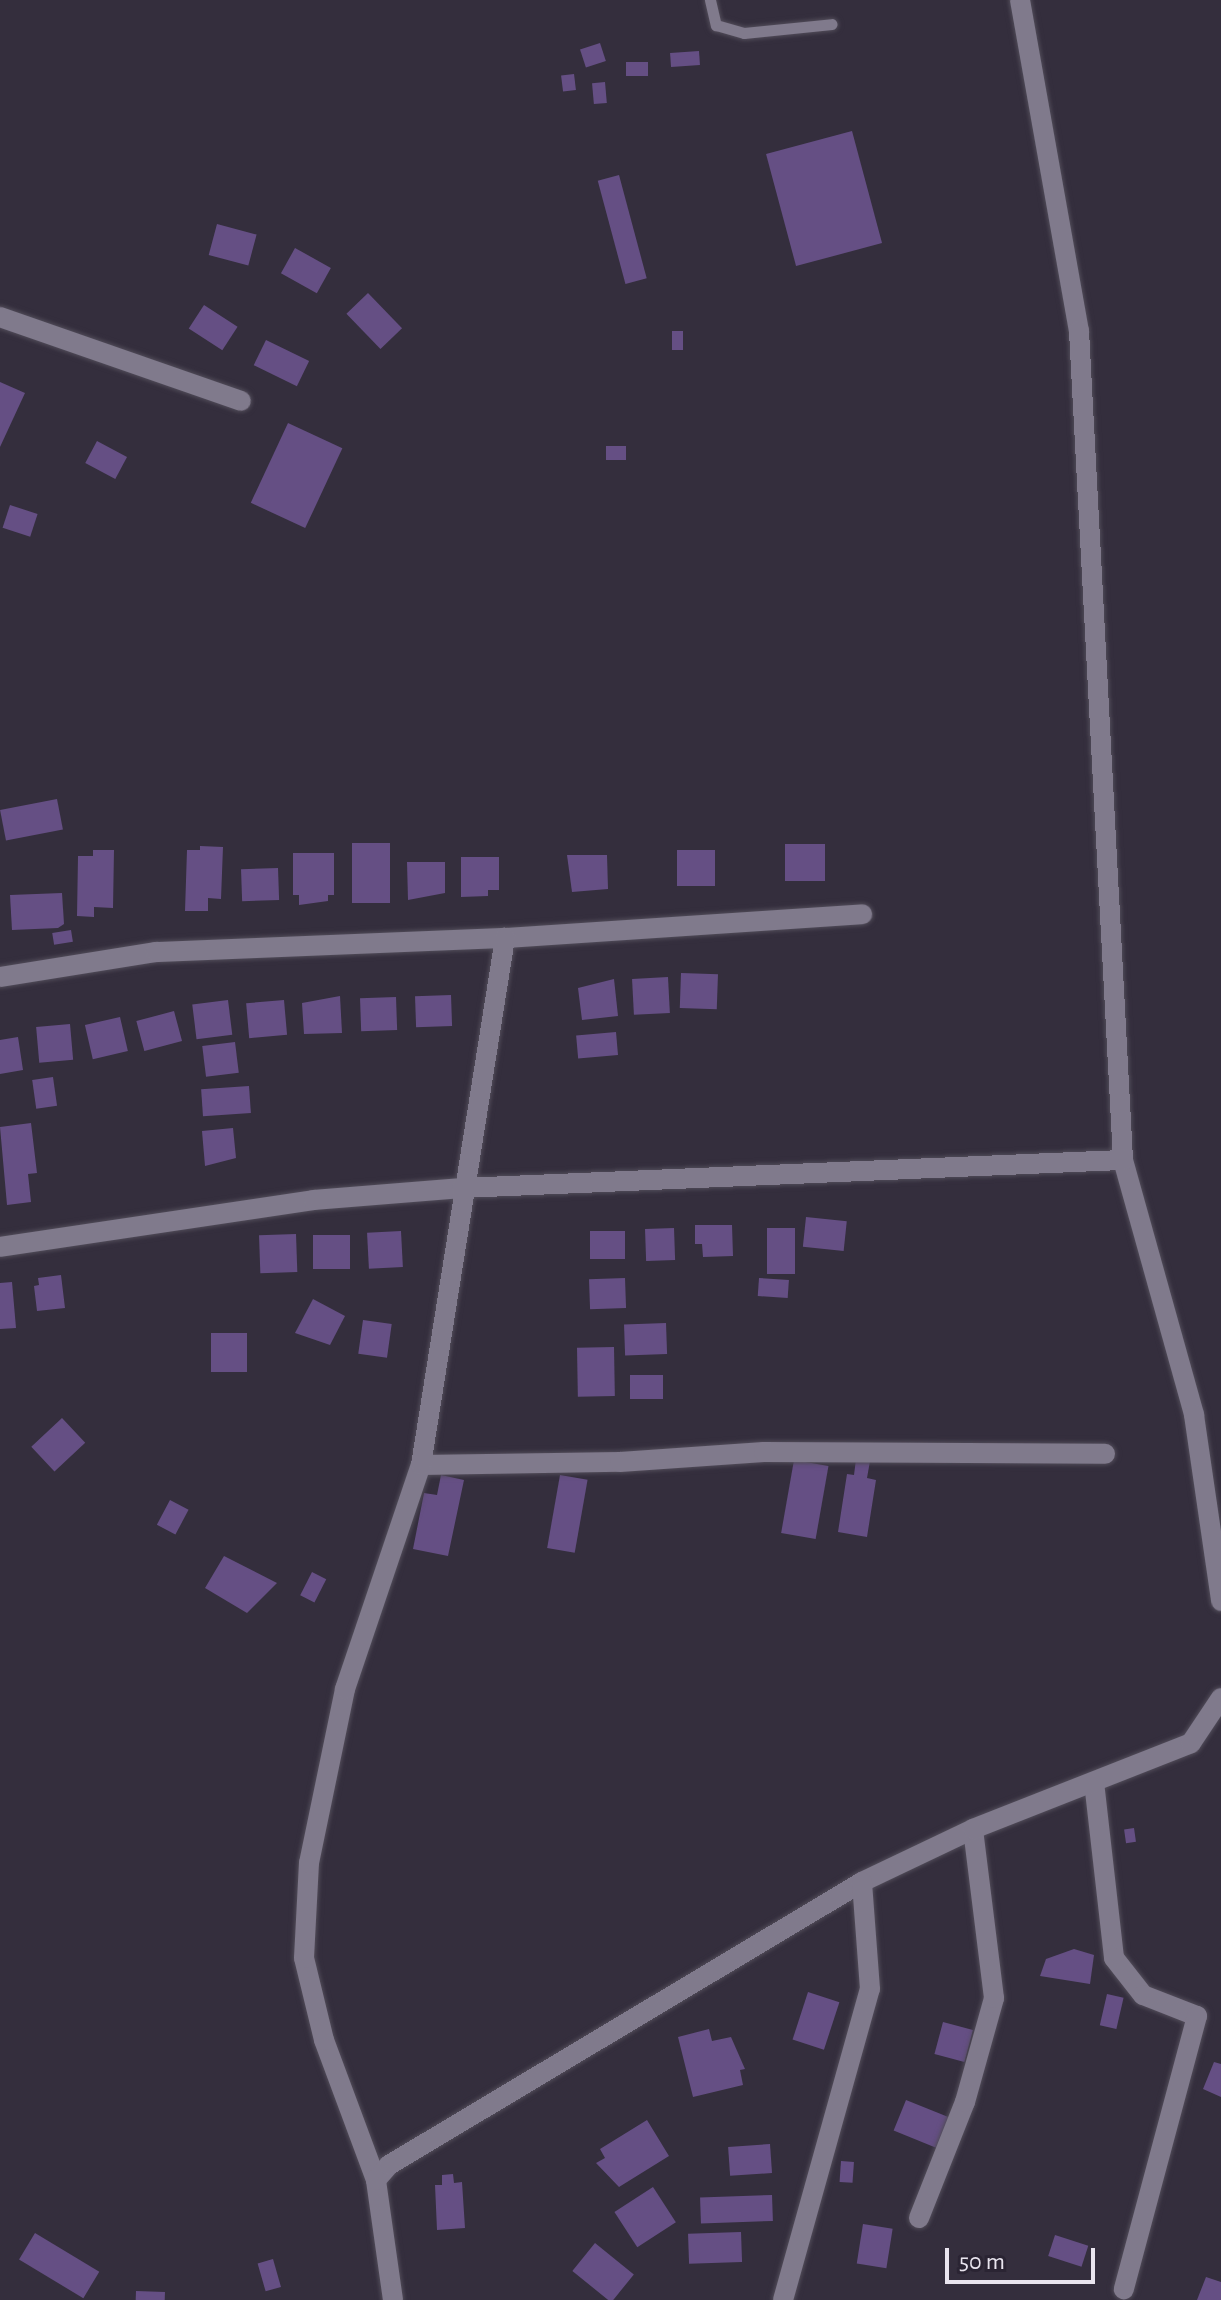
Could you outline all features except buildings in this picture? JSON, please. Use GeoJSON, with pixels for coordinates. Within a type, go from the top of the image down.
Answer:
{"type":"FeatureCollection","features":[{"type":"Feature","properties":{"kind":"street"},"geometry":{"type":"LineString","coordinates":[[1020,0],[1079,331],[1123,1160],[1194,1415],[1221,1601]]}},
{"type":"Feature","properties":{"kind":"street"},"geometry":{"type":"LineString","coordinates":[[0,317],[241,401]]}},
{"type":"Feature","properties":{"kind":"street"},"geometry":{"type":"LineString","coordinates":[[0,977],[156,952],[505,938],[862,914]]}},
{"type":"Feature","properties":{"kind":"street"},"geometry":{"type":"LineString","coordinates":[[393,2300],[376,2180],[324,2040],[304,1958],[309,1863],[345,1689],[421,1465],[462,1188],[505,938]]}},
{"type":"Feature","properties":{"kind":"street"},"geometry":{"type":"LineString","coordinates":[[0,1247],[314,1200],[462,1188],[1123,1160]]}},
{"type":"Feature","properties":{"kind":"street"},"geometry":{"type":"LineString","coordinates":[[421,1465],[620,1462],[764,1452],[1105,1454]]}},
{"type":"Feature","properties":{"kind":"street"},"geometry":{"type":"LineString","coordinates":[[376,2180],[389,2165],[862,1882],[973,1829],[1191,1743],[1221,1698]]}},
{"type":"Feature","properties":{"kind":"street"},"geometry":{"type":"LineString","coordinates":[[1094,1782],[1114,1958],[1143,1995],[1197,2016],[1124,2289]]}},
{"type":"Feature","properties":{"kind":"street"},"geometry":{"type":"LineString","coordinates":[[919,2218],[965,2102],[994,1998],[973,1829]]}},
{"type":"Feature","properties":{"kind":"street"},"geometry":{"type":"LineString","coordinates":[[783,2300],[870,1989],[862,1882]]}},
{"type":"Feature","properties":{"kind":"lane"},"geometry":{"type":"LineString","coordinates":[[710,0],[716,25],[744,33],[832,24]]}}]}
